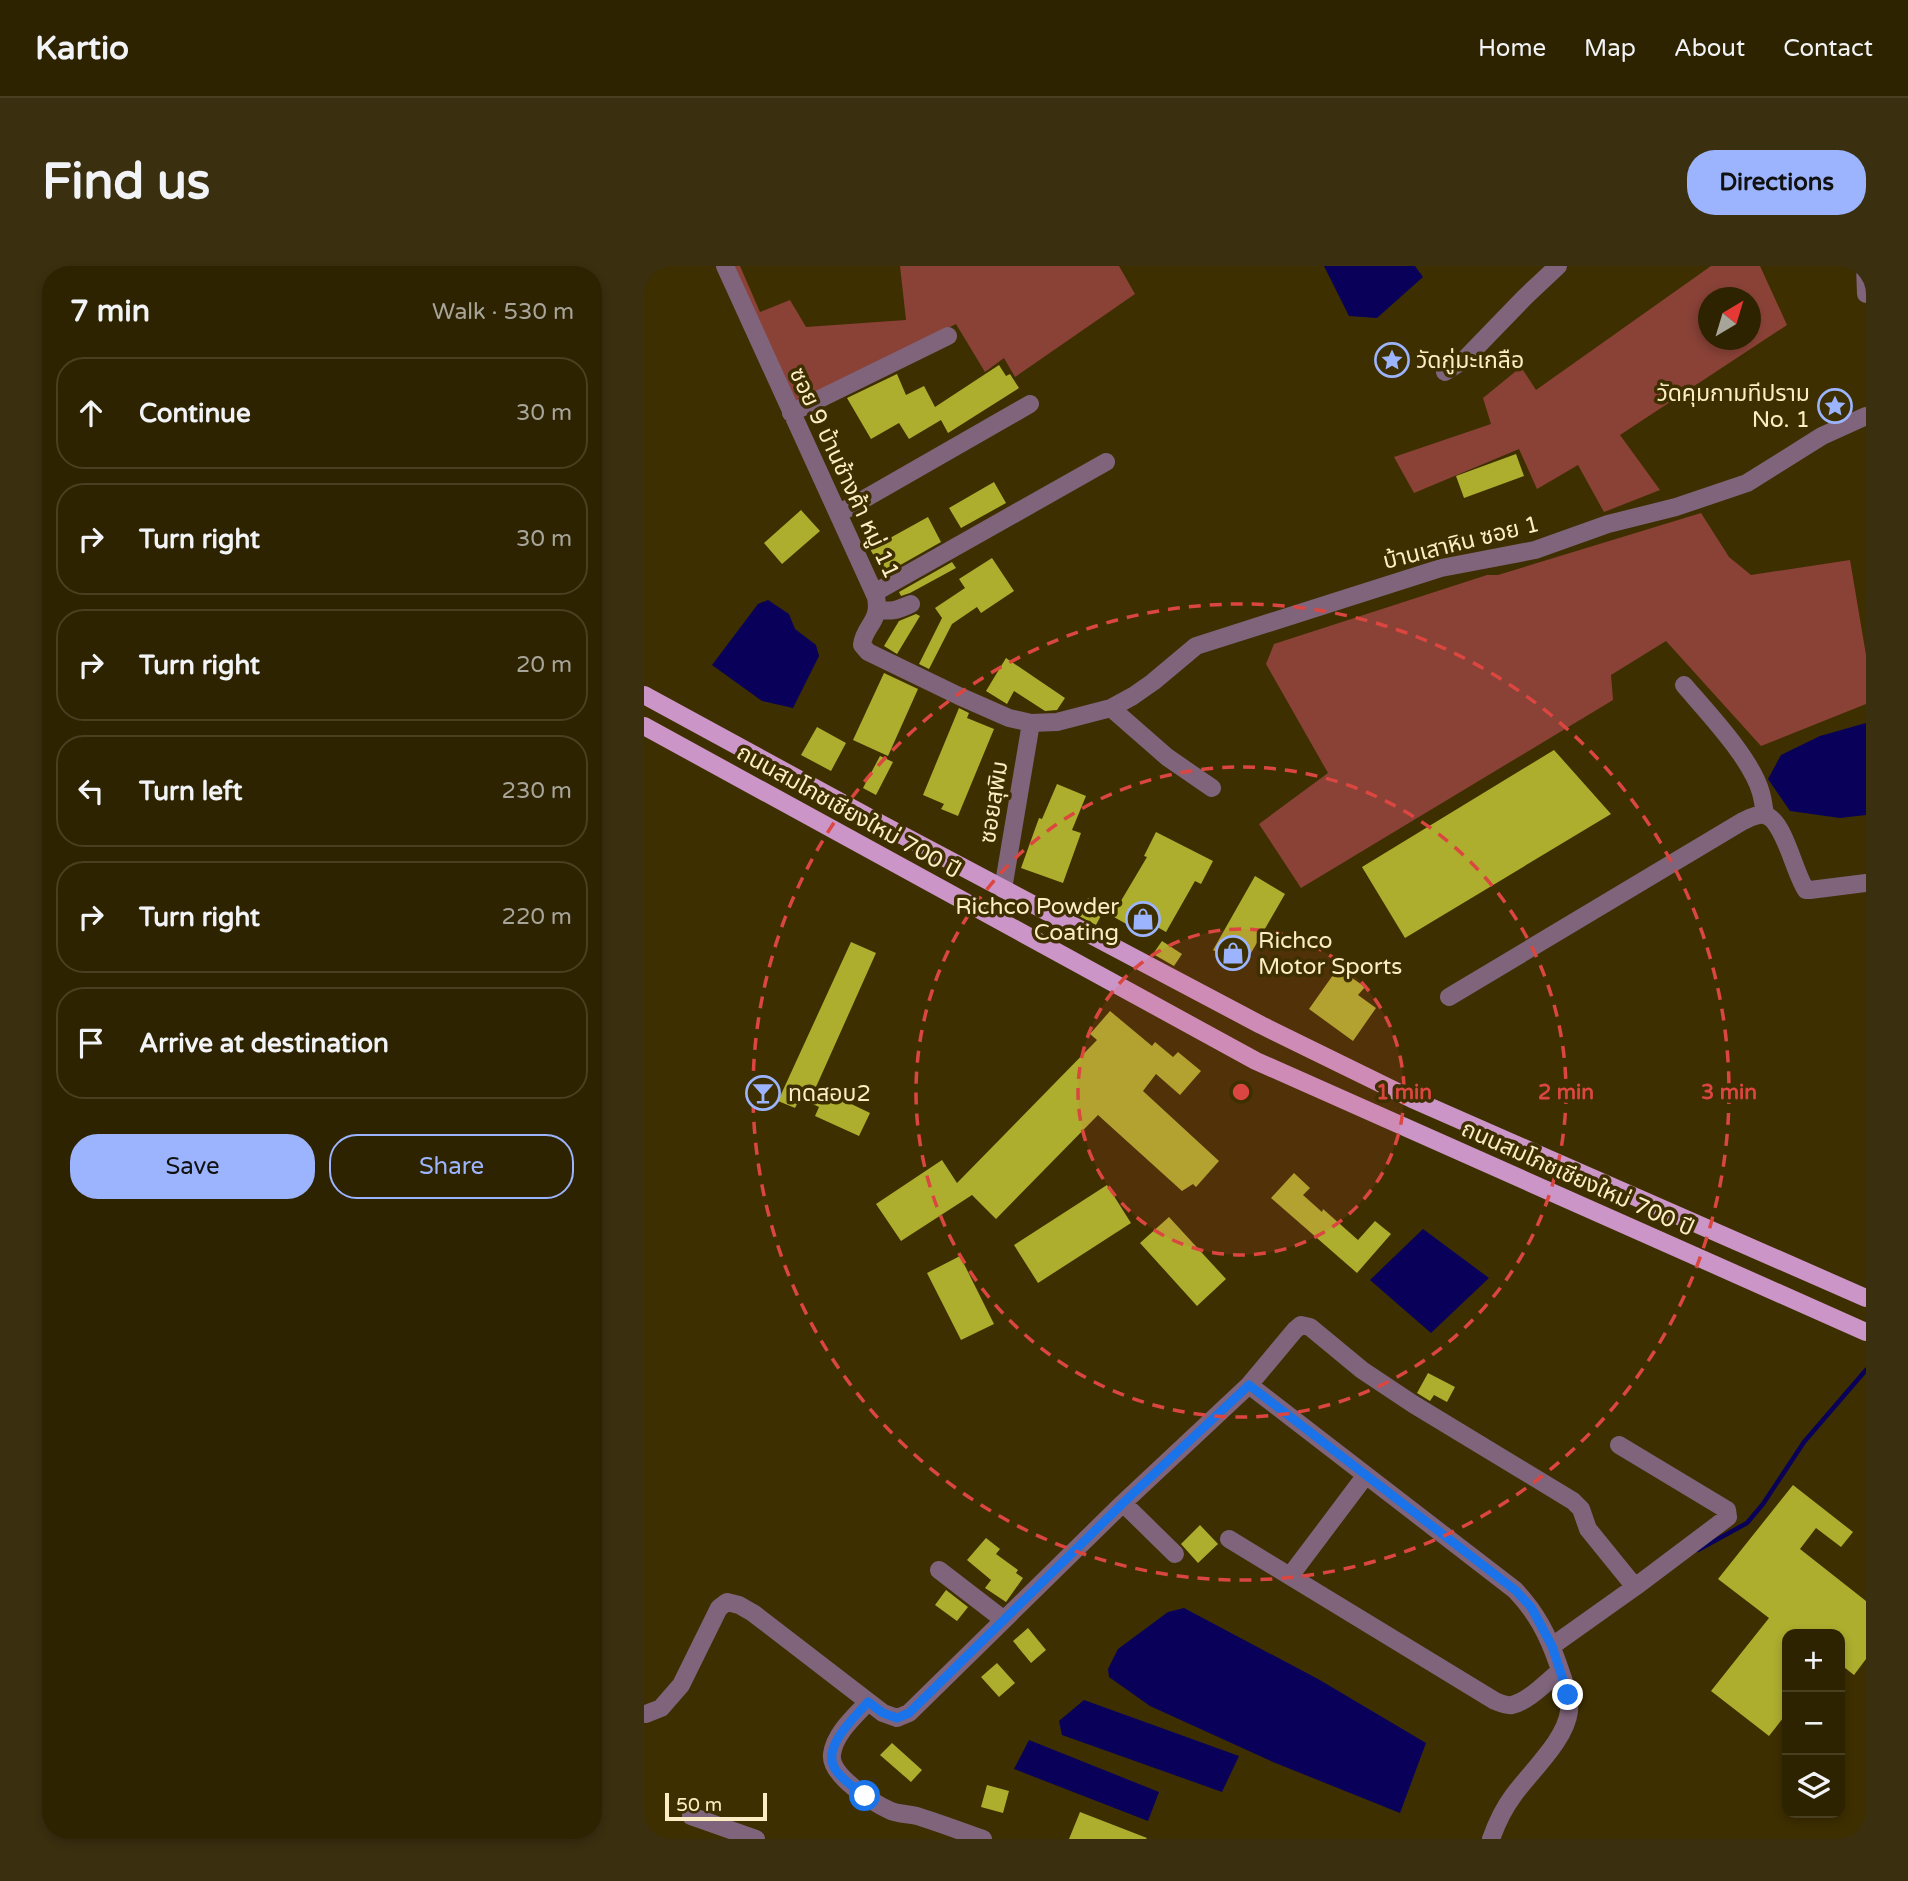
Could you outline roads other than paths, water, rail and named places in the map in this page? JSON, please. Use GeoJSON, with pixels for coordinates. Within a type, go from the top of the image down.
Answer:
{"type":"FeatureCollection","features":[{"type":"Feature","properties":{"kind":"main road","name":"ถนนสมโภชเชียงใหม่ 700 ปี"},"geometry":{"type":"LineString","coordinates":[[644,695],[1261,1025],[1412,1099],[1866,1297]]}},
{"type":"Feature","properties":{"kind":"main road","name":"ถนนสมโภชเชียงใหม่ 700 ปี"},"geometry":{"type":"LineString","coordinates":[[644,726],[1256,1062],[1866,1332]]}},
{"type":"Feature","properties":{"kind":"street","name":"ซอย 9 บ้านช้างค้า หมู่ 11"},"geometry":{"type":"LineString","coordinates":[[725,266],[876,601],[862,645],[868,652],[959,696],[1009,718],[1031,723]]}},
{"type":"Feature","properties":{"kind":"street"},"geometry":{"type":"LineString","coordinates":[[1445,372],[1464,360],[1558,266]]}},
{"type":"Feature","properties":{"kind":"street"},"geometry":{"type":"LineString","coordinates":[[1865,266],[1866,294]]}},
{"type":"Feature","properties":{"kind":"street"},"geometry":{"type":"LineString","coordinates":[[791,414],[948,335]]}},
{"type":"Feature","properties":{"kind":"street"},"geometry":{"type":"LineString","coordinates":[[838,514],[1030,404]]}},
{"type":"Feature","properties":{"kind":"street","name":"บ้านเสาหิน ซอย 1"},"geometry":{"type":"LineString","coordinates":[[1031,723],[1057,722],[1111,708],[1153,682],[1196,646],[1441,568],[1535,550],[1608,524],[1676,507],[1746,483],[1822,436],[1866,416]]}},
{"type":"Feature","properties":{"kind":"street"},"geometry":{"type":"LineString","coordinates":[[911,604],[887,612],[876,601],[1106,463]]}},
{"type":"Feature","properties":{"kind":"street"},"geometry":{"type":"LineString","coordinates":[[1684,685],[1753,773],[1761,793],[1765,815]]}},
{"type":"Feature","properties":{"kind":"street"},"geometry":{"type":"LineString","coordinates":[[1111,708],[1167,757],[1212,788]]}},
{"type":"Feature","properties":{"kind":"street","name":"ซอยสุพิม"},"geometry":{"type":"LineString","coordinates":[[1003,889],[1031,723]]}},
{"type":"Feature","properties":{"kind":"street"},"geometry":{"type":"LineString","coordinates":[[1449,997],[1743,821],[1759,814],[1773,819],[1780,828],[1806,890],[1866,883]]}},
{"type":"Feature","properties":{"kind":"street"},"geometry":{"type":"LineString","coordinates":[[646,1714],[660,1708],[681,1685],[719,1608],[727,1602],[739,1605],[753,1614],[883,1713],[897,1718],[909,1713],[1123,1503],[1249,1385],[1301,1325],[1311,1327],[1363,1370],[1413,1404],[1573,1501],[1581,1509],[1588,1529],[1635,1587]]}},
{"type":"Feature","properties":{"kind":"street"},"geometry":{"type":"LineString","coordinates":[[1249,1385],[1515,1590],[1531,1607],[1552,1646],[1568,1695],[1569,1711],[1565,1725],[1556,1742],[1511,1798],[1491,1839]]}},
{"type":"Feature","properties":{"kind":"street"},"geometry":{"type":"LineString","coordinates":[[1552,1646],[1728,1517],[1727,1510],[1619,1445]]}},
{"type":"Feature","properties":{"kind":"street"},"geometry":{"type":"LineString","coordinates":[[1290,1576],[1366,1475]]}},
{"type":"Feature","properties":{"kind":"street"},"geometry":{"type":"LineString","coordinates":[[1123,1503],[1175,1554]]}},
{"type":"Feature","properties":{"kind":"street"},"geometry":{"type":"LineString","coordinates":[[1230,1539],[1503,1705],[1511,1705],[1527,1697],[1560,1671]]}},
{"type":"Feature","properties":{"kind":"street"},"geometry":{"type":"LineString","coordinates":[[939,1570],[1004,1620]]}},
{"type":"Feature","properties":{"kind":"street"},"geometry":{"type":"LineString","coordinates":[[868,1702],[838,1737],[832,1753],[836,1770],[865,1796],[893,1812],[919,1817],[983,1839]]}},
{"type":"Feature","properties":{"kind":"street"},"geometry":{"type":"LineString","coordinates":[[691,1816],[756,1839]]}},
{"type":"Feature","properties":{"kind":"waterway"},"geometry":{"type":"LineString","coordinates":[[1698,1550],[1747,1523],[1763,1504],[1804,1442],[1866,1370]]}},
{"type":"Feature","properties":{"kind":"place","name":"วัดกู่มะเกลือ"},"geometry":{"type":"Point","coordinates":[1392,360]}},
{"type":"Feature","properties":{"kind":"place","name":"วัดคุมกามทีปราม No. 1"},"geometry":{"type":"Point","coordinates":[1835,406]}},
{"type":"Feature","properties":{"kind":"place","name":"Richco Powder Coating"},"geometry":{"type":"Point","coordinates":[1143,919]}},
{"type":"Feature","properties":{"kind":"place","name":"Richco Motor Sports"},"geometry":{"type":"Point","coordinates":[1233,953]}},
{"type":"Feature","properties":{"kind":"place","name":"ทดสอบ2"},"geometry":{"type":"Point","coordinates":[763,1093]}}]}
